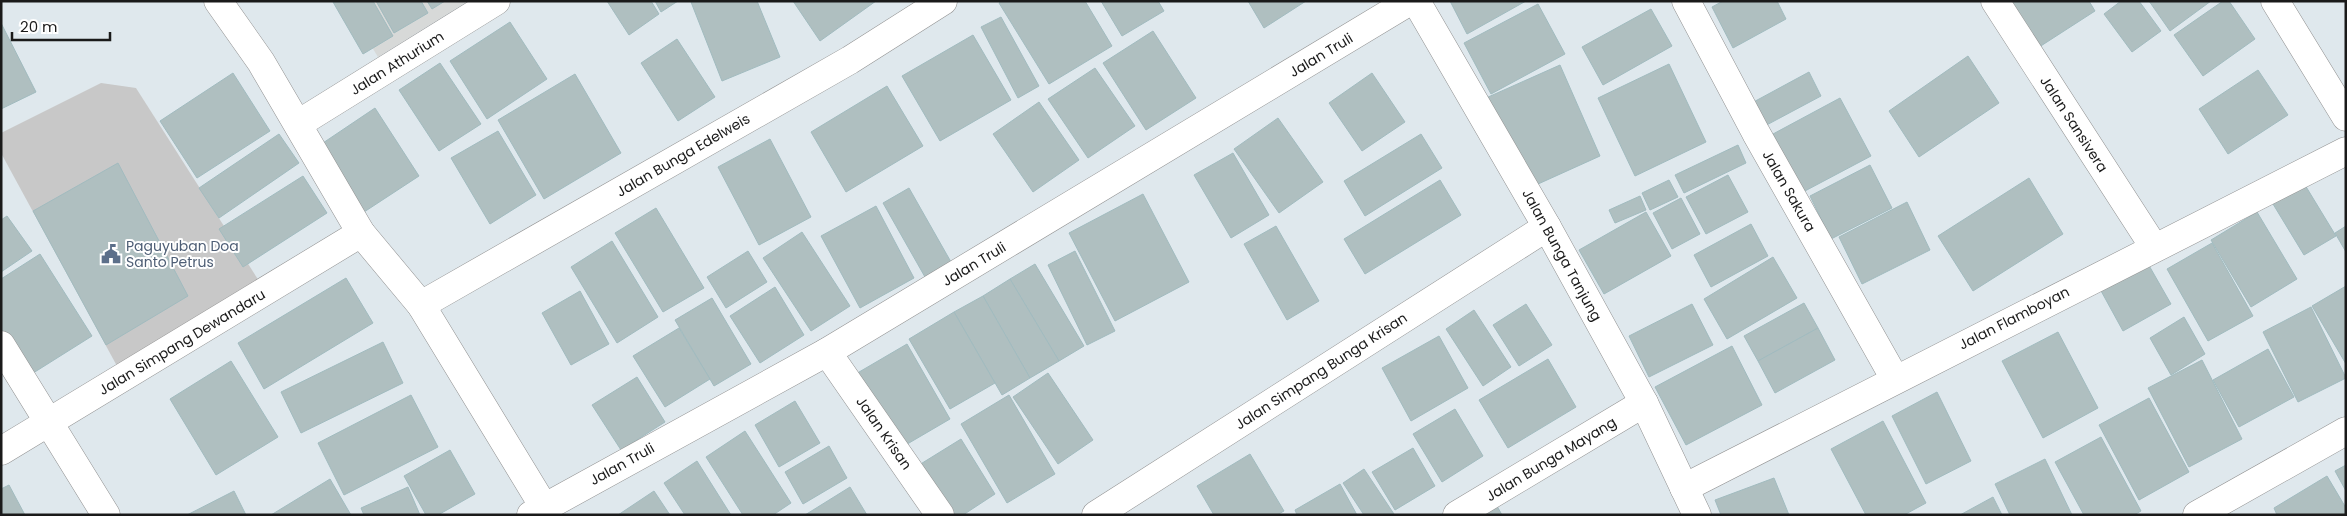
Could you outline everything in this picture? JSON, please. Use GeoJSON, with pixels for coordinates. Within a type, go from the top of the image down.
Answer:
{"type":"FeatureCollection","features":[{"type":"Feature","properties":{"kind":"street"},"geometry":{"type":"LineString","coordinates":[[218,1],[261,62],[361,233],[420,305],[537,511]]}},
{"type":"Feature","properties":{"kind":"street","name":"Jalan Athurium"},"geometry":{"type":"LineString","coordinates":[[298,124],[496,1]]}},
{"type":"Feature","properties":{"kind":"street","name":"Jalan Bunga Edelweis"},"geometry":{"type":"LineString","coordinates":[[420,305],[850,60],[943,1]]}},
{"type":"Feature","properties":{"kind":"street","name":"Jalan Truli"},"geometry":{"type":"LineString","coordinates":[[537,511],[827,352],[1410,1]]}},
{"type":"Feature","properties":{"kind":"street","name":"Jalan Bunga Tanjung"},"geometry":{"type":"LineString","coordinates":[[1416,1],[1547,227],[1644,403],[1697,515]]}},
{"type":"Feature","properties":{"kind":"street","name":"Jalan Sakura"},"geometry":{"type":"LineString","coordinates":[[1686,1],[1756,133],[1895,379]]}},
{"type":"Feature","properties":{"kind":"street","name":"Jalan Sansivera"},"geometry":{"type":"LineString","coordinates":[[1995,1],[2154,247]]}},
{"type":"Feature","properties":{"kind":"street"},"geometry":{"type":"LineString","coordinates":[[2275,1],[2346,116]]}},
{"type":"Feature","properties":{"kind":"street","name":"Jalan Flamboyan"},"geometry":{"type":"LineString","coordinates":[[1684,488],[2154,247],[2346,151]]}},
{"type":"Feature","properties":{"kind":"street","name":"Jalan Simpang Bunga Krisan"},"geometry":{"type":"LineString","coordinates":[[1096,515],[1547,227]]}},
{"type":"Feature","properties":{"kind":"street","name":"Jalan Simpang Dewandaru"},"geometry":{"type":"LineString","coordinates":[[1,451],[361,233]]}},
{"type":"Feature","properties":{"kind":"street"},"geometry":{"type":"LineString","coordinates":[[1,344],[48,424],[106,515]]}},
{"type":"Feature","properties":{"kind":"street","name":"Jalan Krisan"},"geometry":{"type":"LineString","coordinates":[[827,352],[940,515]]}},
{"type":"Feature","properties":{"kind":"street","name":"Jalan Bunga Mayang"},"geometry":{"type":"LineString","coordinates":[[1458,515],[1644,403]]}},
{"type":"Feature","properties":{"kind":"street"},"geometry":{"type":"LineString","coordinates":[[2197,515],[2346,431]]}},
{"type":"Feature","properties":{"kind":"shaded area"},"geometry":{"type":"Polygon","coordinates":[[[344,1],[468,1],[378,57],[344,1]]]}},
{"type":"Feature","properties":{"kind":"shaded area","name":"Paguyuban Doa Santo Petrus"},"geometry":{"type":"Polygon","coordinates":[[[101,83],[136,88],[259,281],[117,366],[1,153],[1,133],[101,83]]]}},
{"type":"Feature","properties":{"kind":"building"},"geometry":{"type":"Polygon","coordinates":[[[373,1],[393,36],[363,54],[333,2],[373,1]]]}},
{"type":"Feature","properties":{"kind":"building"},"geometry":{"type":"Polygon","coordinates":[[[376,1],[421,1],[428,13],[394,33],[376,1]]]}},
{"type":"Feature","properties":{"kind":"building"},"geometry":{"type":"Polygon","coordinates":[[[427,1],[445,1],[432,9],[427,1]]]}},
{"type":"Feature","properties":{"kind":"building"},"geometry":{"type":"Polygon","coordinates":[[[607,1],[651,1],[659,14],[629,35],[607,1]]]}},
{"type":"Feature","properties":{"kind":"building"},"geometry":{"type":"Polygon","coordinates":[[[655,1],[678,1],[661,12],[655,1]]]}},
{"type":"Feature","properties":{"kind":"building"},"geometry":{"type":"Polygon","coordinates":[[[757,1],[780,57],[722,81],[691,2],[757,1]]]}},
{"type":"Feature","properties":{"kind":"building"},"geometry":{"type":"Polygon","coordinates":[[[793,1],[876,1],[820,41],[793,1]]]}},
{"type":"Feature","properties":{"kind":"building"},"geometry":{"type":"Polygon","coordinates":[[[1002,1],[1085,1],[1112,46],[1049,84],[999,3],[1002,1]]]}},
{"type":"Feature","properties":{"kind":"building"},"geometry":{"type":"Polygon","coordinates":[[[1101,1],[1158,1],[1164,11],[1122,36],[1101,1]]]}},
{"type":"Feature","properties":{"kind":"building"},"geometry":{"type":"Polygon","coordinates":[[[1248,1],[1306,1],[1264,28],[1248,1]]]}},
{"type":"Feature","properties":{"kind":"building"},"geometry":{"type":"Polygon","coordinates":[[[1450,1],[1526,1],[1467,34],[1450,1]]]}},
{"type":"Feature","properties":{"kind":"building"},"geometry":{"type":"Polygon","coordinates":[[[1723,1],[1777,1],[1786,19],[1733,48],[1712,7],[1723,1]]]}},
{"type":"Feature","properties":{"kind":"building"},"geometry":{"type":"Polygon","coordinates":[[[2012,1],[2089,1],[2095,11],[2033,51],[2005,5],[2012,1]]]}},
{"type":"Feature","properties":{"kind":"building"},"geometry":{"type":"Polygon","coordinates":[[[2121,1],[2139,1],[2161,31],[2132,52],[2104,14],[2121,1]]]}},
{"type":"Feature","properties":{"kind":"building"},"geometry":{"type":"Polygon","coordinates":[[[2149,1],[2211,1],[2170,31],[2149,1]]]}},
{"type":"Feature","properties":{"kind":"building"},"geometry":{"type":"Polygon","coordinates":[[[2223,1],[2229,1],[2255,39],[2203,76],[2174,35],[2223,1]]]}},
{"type":"Feature","properties":{"kind":"building"},"geometry":{"type":"Polygon","coordinates":[[[1538,4],[1565,54],[1491,94],[1464,43],[1538,4]]]}},
{"type":"Feature","properties":{"kind":"building"},"geometry":{"type":"Polygon","coordinates":[[[1651,9],[1672,46],[1603,85],[1582,47],[1651,9]]]}},
{"type":"Feature","properties":{"kind":"building"},"geometry":{"type":"Polygon","coordinates":[[[1001,17],[1039,86],[1018,98],[981,27],[1001,17]]]}},
{"type":"Feature","properties":{"kind":"building"},"geometry":{"type":"Polygon","coordinates":[[[510,22],[547,79],[487,119],[450,61],[510,22]]]}},
{"type":"Feature","properties":{"kind":"building"},"geometry":{"type":"Polygon","coordinates":[[[1,23],[36,92],[1,109],[1,23]]]}},
{"type":"Feature","properties":{"kind":"building"},"geometry":{"type":"Polygon","coordinates":[[[1153,31],[1196,98],[1146,130],[1103,63],[1153,31]]]}},
{"type":"Feature","properties":{"kind":"building"},"geometry":{"type":"Polygon","coordinates":[[[973,35],[1011,100],[940,141],[902,76],[973,35]]]}},
{"type":"Feature","properties":{"kind":"building"},"geometry":{"type":"Polygon","coordinates":[[[677,39],[715,97],[678,121],[641,63],[677,39]]]}},
{"type":"Feature","properties":{"kind":"building"},"geometry":{"type":"Polygon","coordinates":[[[1968,56],[1999,103],[1919,157],[1889,111],[1968,56]]]}},
{"type":"Feature","properties":{"kind":"building"},"geometry":{"type":"Polygon","coordinates":[[[440,63],[481,124],[439,151],[399,90],[440,63]]]}},
{"type":"Feature","properties":{"kind":"building"},"geometry":{"type":"Polygon","coordinates":[[[1669,64],[1706,142],[1635,176],[1598,98],[1669,64]]]}},
{"type":"Feature","properties":{"kind":"building"},"geometry":{"type":"Polygon","coordinates":[[[1560,65],[1600,156],[1527,189],[1486,98],[1560,65]]]}},
{"type":"Feature","properties":{"kind":"building"},"geometry":{"type":"Polygon","coordinates":[[[1095,68],[1135,126],[1088,158],[1048,99],[1095,68]]]}},
{"type":"Feature","properties":{"kind":"building"},"geometry":{"type":"Polygon","coordinates":[[[2258,70],[2288,115],[2228,154],[2199,109],[2258,70]]]}},
{"type":"Feature","properties":{"kind":"building"},"geometry":{"type":"Polygon","coordinates":[[[1809,72],[1821,96],[1761,128],[1748,105],[1809,72]]]}},
{"type":"Feature","properties":{"kind":"building"},"geometry":{"type":"Polygon","coordinates":[[[233,73],[270,131],[197,178],[160,121],[233,73]]]}},
{"type":"Feature","properties":{"kind":"building"},"geometry":{"type":"Polygon","coordinates":[[[1372,73],[1405,122],[1362,151],[1329,103],[1372,73]]]}},
{"type":"Feature","properties":{"kind":"building"},"geometry":{"type":"Polygon","coordinates":[[[575,74],[621,153],[544,199],[498,120],[575,74]]]}},
{"type":"Feature","properties":{"kind":"building"},"geometry":{"type":"Polygon","coordinates":[[[887,86],[923,146],[846,192],[811,132],[887,86]]]}},
{"type":"Feature","properties":{"kind":"building"},"geometry":{"type":"Polygon","coordinates":[[[1840,98],[1871,156],[1803,192],[1773,134],[1840,98]]]}},
{"type":"Feature","properties":{"kind":"building"},"geometry":{"type":"Polygon","coordinates":[[[1039,102],[1079,160],[1033,192],[993,134],[1039,102]]]}},
{"type":"Feature","properties":{"kind":"building"},"geometry":{"type":"Polygon","coordinates":[[[375,108],[419,176],[361,214],[317,147],[375,108]]]}},
{"type":"Feature","properties":{"kind":"building"},"geometry":{"type":"Polygon","coordinates":[[[1278,118],[1323,182],[1279,213],[1234,149],[1278,118]]]}},
{"type":"Feature","properties":{"kind":"building"},"geometry":{"type":"Polygon","coordinates":[[[498,131],[536,195],[490,224],[451,158],[498,131]]]}},
{"type":"Feature","properties":{"kind":"building"},"geometry":{"type":"Polygon","coordinates":[[[279,134],[299,163],[219,218],[199,188],[279,134]]]}},
{"type":"Feature","properties":{"kind":"building"},"geometry":{"type":"Polygon","coordinates":[[[1421,134],[1442,168],[1365,216],[1344,181],[1421,134]]]}},
{"type":"Feature","properties":{"kind":"building"},"geometry":{"type":"Polygon","coordinates":[[[770,139],[811,217],[759,245],[718,167],[770,139]]]}},
{"type":"Feature","properties":{"kind":"building"},"geometry":{"type":"Polygon","coordinates":[[[1738,145],[1746,163],[1684,193],[1675,175],[1738,145]]]}},
{"type":"Feature","properties":{"kind":"building"},"geometry":{"type":"Polygon","coordinates":[[[1233,153],[1269,215],[1231,238],[1194,175],[1233,153]]]}},
{"type":"Feature","properties":{"kind":"building","name":"Paguyuban Doa Santo Petrus"},"geometry":{"type":"Polygon","coordinates":[[[118,163],[188,296],[106,345],[33,211],[118,163]]]}},
{"type":"Feature","properties":{"kind":"building"},"geometry":{"type":"Polygon","coordinates":[[[1870,165],[1892,208],[1831,239],[1810,196],[1870,165]]]}},
{"type":"Feature","properties":{"kind":"building"},"geometry":{"type":"Polygon","coordinates":[[[1728,175],[1748,212],[1706,234],[1686,197],[1728,175]]]}},
{"type":"Feature","properties":{"kind":"building"},"geometry":{"type":"Polygon","coordinates":[[[303,176],[327,213],[243,267],[219,229],[303,176]]]}},
{"type":"Feature","properties":{"kind":"building"},"geometry":{"type":"Polygon","coordinates":[[[2029,178],[2063,234],[1973,291],[1938,236],[2029,178]]]}},
{"type":"Feature","properties":{"kind":"building"},"geometry":{"type":"Polygon","coordinates":[[[1440,180],[1461,215],[1365,274],[1344,239],[1440,180]]]}},
{"type":"Feature","properties":{"kind":"building"},"geometry":{"type":"Polygon","coordinates":[[[1669,180],[1678,197],[1650,210],[1642,193],[1669,180]]]}},
{"type":"Feature","properties":{"kind":"building"},"geometry":{"type":"Polygon","coordinates":[[[2305,185],[2336,236],[2304,255],[2273,204],[2305,185]]]}},
{"type":"Feature","properties":{"kind":"building"},"geometry":{"type":"Polygon","coordinates":[[[909,188],[951,262],[925,277],[883,203],[909,188]]]}},
{"type":"Feature","properties":{"kind":"building"},"geometry":{"type":"Polygon","coordinates":[[[1143,194],[1189,282],[1115,321],[1069,233],[1143,194]]]}},
{"type":"Feature","properties":{"kind":"building"},"geometry":{"type":"Polygon","coordinates":[[[1640,196],[1646,210],[1615,223],[1609,210],[1640,196]]]}},
{"type":"Feature","properties":{"kind":"building"},"geometry":{"type":"Polygon","coordinates":[[[1681,198],[1700,234],[1672,249],[1653,213],[1681,198]]]}},
{"type":"Feature","properties":{"kind":"building"},"geometry":{"type":"Polygon","coordinates":[[[1907,202],[1930,250],[1862,284],[1839,237],[1907,202]]]}},
{"type":"Feature","properties":{"kind":"building"},"geometry":{"type":"Polygon","coordinates":[[[876,206],[914,278],[860,308],[821,236],[876,206]]]}},
{"type":"Feature","properties":{"kind":"building"},"geometry":{"type":"Polygon","coordinates":[[[656,208],[704,288],[663,312],[615,233],[656,208]]]}},
{"type":"Feature","properties":{"kind":"building"},"geometry":{"type":"Polygon","coordinates":[[[1646,212],[1671,256],[1604,294],[1579,250],[1646,212]]]}},
{"type":"Feature","properties":{"kind":"building"},"geometry":{"type":"Polygon","coordinates":[[[2257,212],[2297,279],[2251,307],[2211,240],[2257,212]]]}},
{"type":"Feature","properties":{"kind":"building"},"geometry":{"type":"Polygon","coordinates":[[[7,216],[32,251],[1,272],[1,220],[7,216]]]}},
{"type":"Feature","properties":{"kind":"building"},"geometry":{"type":"Polygon","coordinates":[[[1751,224],[1768,256],[1711,287],[1694,255],[1751,224]]]}},
{"type":"Feature","properties":{"kind":"building"},"geometry":{"type":"Polygon","coordinates":[[[1276,226],[1319,301],[1287,320],[1244,244],[1276,226]]]}},
{"type":"Feature","properties":{"kind":"building"},"geometry":{"type":"Polygon","coordinates":[[[2346,226],[2346,252],[2335,233],[2346,226]]]}},
{"type":"Feature","properties":{"kind":"building"},"geometry":{"type":"Polygon","coordinates":[[[802,232],[850,306],[811,331],[763,258],[802,232]]]}},
{"type":"Feature","properties":{"kind":"building"},"geometry":{"type":"Polygon","coordinates":[[[612,241],[658,317],[617,343],[571,267],[612,241]]]}},
{"type":"Feature","properties":{"kind":"building"},"geometry":{"type":"Polygon","coordinates":[[[2212,243],[2253,316],[2208,341],[2167,269],[2212,243]]]}},
{"type":"Feature","properties":{"kind":"building"},"geometry":{"type":"Polygon","coordinates":[[[748,251],[767,282],[726,308],[707,277],[748,251]]]}},
{"type":"Feature","properties":{"kind":"building"},"geometry":{"type":"Polygon","coordinates":[[[1075,251],[1115,331],[1087,345],[1048,265],[1075,251]]]}},
{"type":"Feature","properties":{"kind":"building"},"geometry":{"type":"Polygon","coordinates":[[[40,254],[92,336],[30,375],[1,331],[1,279],[40,254]]]}},
{"type":"Feature","properties":{"kind":"building"},"geometry":{"type":"Polygon","coordinates":[[[1773,257],[1797,298],[1727,339],[1704,299],[1773,257]]]}},
{"type":"Feature","properties":{"kind":"building"},"geometry":{"type":"Polygon","coordinates":[[[2147,262],[2171,304],[2123,331],[2100,289],[2147,262]]]}},
{"type":"Feature","properties":{"kind":"building"},"geometry":{"type":"Polygon","coordinates":[[[1035,264],[1084,346],[1059,361],[1010,279],[1035,264]]]}},
{"type":"Feature","properties":{"kind":"building"},"geometry":{"type":"Polygon","coordinates":[[[346,278],[373,323],[264,389],[238,343],[346,278]]]}},
{"type":"Feature","properties":{"kind":"building"},"geometry":{"type":"Polygon","coordinates":[[[1010,279],[1059,361],[1030,378],[983,296],[1010,279]]]}},
{"type":"Feature","properties":{"kind":"building"},"geometry":{"type":"Polygon","coordinates":[[[2346,286],[2346,364],[2312,306],[2346,286]]]}},
{"type":"Feature","properties":{"kind":"building"},"geometry":{"type":"Polygon","coordinates":[[[775,287],[804,335],[760,363],[730,316],[775,287]]]}},
{"type":"Feature","properties":{"kind":"building"},"geometry":{"type":"Polygon","coordinates":[[[580,291],[609,344],[571,365],[542,313],[580,291]]]}},
{"type":"Feature","properties":{"kind":"building"},"geometry":{"type":"Polygon","coordinates":[[[983,296],[1030,378],[1002,395],[954,312],[983,296]]]}},
{"type":"Feature","properties":{"kind":"building"},"geometry":{"type":"Polygon","coordinates":[[[712,298],[751,364],[714,386],[675,320],[712,298]]]}},
{"type":"Feature","properties":{"kind":"building"},"geometry":{"type":"Polygon","coordinates":[[[1804,303],[1818,328],[1758,361],[1744,336],[1804,303]]]}},
{"type":"Feature","properties":{"kind":"building"},"geometry":{"type":"Polygon","coordinates":[[[1526,304],[1552,345],[1519,366],[1493,325],[1526,304]]]}},
{"type":"Feature","properties":{"kind":"building"},"geometry":{"type":"Polygon","coordinates":[[[1692,304],[1713,345],[1649,377],[1629,336],[1692,304]]]}},
{"type":"Feature","properties":{"kind":"building"},"geometry":{"type":"Polygon","coordinates":[[[2311,307],[2346,378],[2298,402],[2263,332],[2311,307]]]}},
{"type":"Feature","properties":{"kind":"building"},"geometry":{"type":"Polygon","coordinates":[[[1474,310],[1511,367],[1483,386],[1446,329],[1474,310]]]}},
{"type":"Feature","properties":{"kind":"building"},"geometry":{"type":"Polygon","coordinates":[[[954,312],[995,383],[950,409],[909,339],[954,312]]]}},
{"type":"Feature","properties":{"kind":"building"},"geometry":{"type":"Polygon","coordinates":[[[2184,317],[2205,354],[2171,375],[2150,338],[2184,317]]]}},
{"type":"Feature","properties":{"kind":"building"},"geometry":{"type":"Polygon","coordinates":[[[679,328],[710,379],[665,407],[633,356],[679,328]]]}},
{"type":"Feature","properties":{"kind":"building"},"geometry":{"type":"Polygon","coordinates":[[[1818,328],[1835,360],[1775,393],[1758,361],[1818,328]]]}},
{"type":"Feature","properties":{"kind":"building"},"geometry":{"type":"Polygon","coordinates":[[[2058,332],[2098,408],[2043,438],[2002,361],[2058,332]]]}},
{"type":"Feature","properties":{"kind":"building"},"geometry":{"type":"Polygon","coordinates":[[[1439,336],[1468,388],[1411,421],[1382,368],[1439,336]]]}},
{"type":"Feature","properties":{"kind":"building"},"geometry":{"type":"Polygon","coordinates":[[[383,342],[403,383],[301,433],[281,392],[383,342]]]}},
{"type":"Feature","properties":{"kind":"building"},"geometry":{"type":"Polygon","coordinates":[[[907,344],[950,419],[897,450],[854,375],[907,344]]]}},
{"type":"Feature","properties":{"kind":"building"},"geometry":{"type":"Polygon","coordinates":[[[1732,346],[1762,405],[1686,445],[1655,387],[1732,346]]]}},
{"type":"Feature","properties":{"kind":"building"},"geometry":{"type":"Polygon","coordinates":[[[2268,349],[2294,397],[2239,427],[2213,380],[2268,349]]]}},
{"type":"Feature","properties":{"kind":"building"},"geometry":{"type":"Polygon","coordinates":[[[1548,359],[1576,407],[1508,448],[1479,400],[1548,359]]]}},
{"type":"Feature","properties":{"kind":"building"},"geometry":{"type":"Polygon","coordinates":[[[2202,360],[2242,439],[2189,467],[2148,388],[2202,360]]]}},
{"type":"Feature","properties":{"kind":"building"},"geometry":{"type":"Polygon","coordinates":[[[231,361],[278,437],[216,475],[170,399],[231,361]]]}},
{"type":"Feature","properties":{"kind":"building"},"geometry":{"type":"Polygon","coordinates":[[[1048,373],[1093,440],[1058,464],[1013,397],[1048,373]]]}},
{"type":"Feature","properties":{"kind":"building"},"geometry":{"type":"Polygon","coordinates":[[[637,377],[665,422],[621,450],[592,405],[637,377]]]}},
{"type":"Feature","properties":{"kind":"building"},"geometry":{"type":"Polygon","coordinates":[[[1937,392],[1971,461],[1926,484],[1892,416],[1937,392]]]}},
{"type":"Feature","properties":{"kind":"building"},"geometry":{"type":"Polygon","coordinates":[[[411,395],[438,447],[344,495],[318,443],[411,395]]]}},
{"type":"Feature","properties":{"kind":"building"},"geometry":{"type":"Polygon","coordinates":[[[1009,395],[1055,474],[1007,503],[961,424],[1009,395]]]}},
{"type":"Feature","properties":{"kind":"building"},"geometry":{"type":"Polygon","coordinates":[[[2149,398],[2189,472],[2139,500],[2099,425],[2149,398]]]}},
{"type":"Feature","properties":{"kind":"building"},"geometry":{"type":"Polygon","coordinates":[[[795,401],[820,443],[779,467],[755,425],[795,401]]]}},
{"type":"Feature","properties":{"kind":"building"},"geometry":{"type":"Polygon","coordinates":[[[1455,409],[1483,456],[1442,482],[1413,434],[1455,409]]]}},
{"type":"Feature","properties":{"kind":"building"},"geometry":{"type":"Polygon","coordinates":[[[1883,421],[1926,503],[1904,515],[1866,515],[1831,449],[1883,421]]]}},
{"type":"Feature","properties":{"kind":"building"},"geometry":{"type":"Polygon","coordinates":[[[745,431],[791,503],[773,515],[743,515],[706,457],[745,431]]]}},
{"type":"Feature","properties":{"kind":"building"},"geometry":{"type":"Polygon","coordinates":[[[2101,437],[2141,511],[2134,515],[2084,515],[2055,462],[2101,437]]]}},
{"type":"Feature","properties":{"kind":"building"},"geometry":{"type":"Polygon","coordinates":[[[961,439],[995,494],[963,515],[949,515],[919,465],[961,439]]]}},
{"type":"Feature","properties":{"kind":"building"},"geometry":{"type":"Polygon","coordinates":[[[829,446],[847,478],[803,504],[785,472],[829,446]]]}},
{"type":"Feature","properties":{"kind":"building"},"geometry":{"type":"Polygon","coordinates":[[[1413,448],[1435,486],[1395,510],[1372,472],[1413,448]]]}},
{"type":"Feature","properties":{"kind":"building"},"geometry":{"type":"Polygon","coordinates":[[[450,450],[475,494],[438,515],[426,515],[404,476],[450,450]]]}},
{"type":"Feature","properties":{"kind":"building"},"geometry":{"type":"Polygon","coordinates":[[[1250,454],[1284,511],[1277,515],[1214,515],[1197,486],[1250,454]]]}},
{"type":"Feature","properties":{"kind":"building"},"geometry":{"type":"Polygon","coordinates":[[[2045,459],[2072,515],[2010,515],[1995,484],[2045,459]]]}},
{"type":"Feature","properties":{"kind":"building"},"geometry":{"type":"Polygon","coordinates":[[[697,461],[731,515],[685,515],[664,483],[697,461]]]}},
{"type":"Feature","properties":{"kind":"building"},"geometry":{"type":"Polygon","coordinates":[[[2346,465],[2346,491],[2335,471],[2346,465]]]}},
{"type":"Feature","properties":{"kind":"building"},"geometry":{"type":"Polygon","coordinates":[[[1364,469],[1394,514],[1364,515],[1343,483],[1364,469]]]}},
{"type":"Feature","properties":{"kind":"building"},"geometry":{"type":"Polygon","coordinates":[[[2327,476],[2346,508],[2346,515],[2277,515],[2274,508],[2327,476]]]}},
{"type":"Feature","properties":{"kind":"building"},"geometry":{"type":"Polygon","coordinates":[[[1774,478],[1789,515],[1721,515],[1715,500],[1774,478]]]}},
{"type":"Feature","properties":{"kind":"building"},"geometry":{"type":"Polygon","coordinates":[[[330,479],[351,515],[271,515],[330,479]]]}},
{"type":"Feature","properties":{"kind":"building"},"geometry":{"type":"Polygon","coordinates":[[[1340,484],[1357,515],[1297,515],[1295,510],[1340,484]]]}},
{"type":"Feature","properties":{"kind":"building"},"geometry":{"type":"Polygon","coordinates":[[[9,485],[25,515],[1,515],[1,489],[9,485]]]}},
{"type":"Feature","properties":{"kind":"building"},"geometry":{"type":"Polygon","coordinates":[[[408,487],[420,515],[364,515],[361,508],[408,487]]]}},
{"type":"Feature","properties":{"kind":"building"},"geometry":{"type":"Polygon","coordinates":[[[850,487],[867,515],[805,515],[850,487]]]}},
{"type":"Feature","properties":{"kind":"building"},"geometry":{"type":"Polygon","coordinates":[[[234,491],[246,515],[187,515],[234,491]]]}},
{"type":"Feature","properties":{"kind":"building"},"geometry":{"type":"Polygon","coordinates":[[[654,491],[670,515],[618,515],[654,491]]]}},
{"type":"Feature","properties":{"kind":"building"},"geometry":{"type":"Polygon","coordinates":[[[1993,497],[2002,515],[1960,515],[1993,497]]]}},
{"type":"Feature","properties":{"kind":"building"},"geometry":{"type":"Polygon","coordinates":[[[1497,506],[1502,515],[1483,515],[1497,506]]]}},
{"type":"Feature","properties":{"kind":"place","name":"Paguyuban Doa Santo Petrus"},"geometry":{"type":"Point","coordinates":[111,254]}}]}
